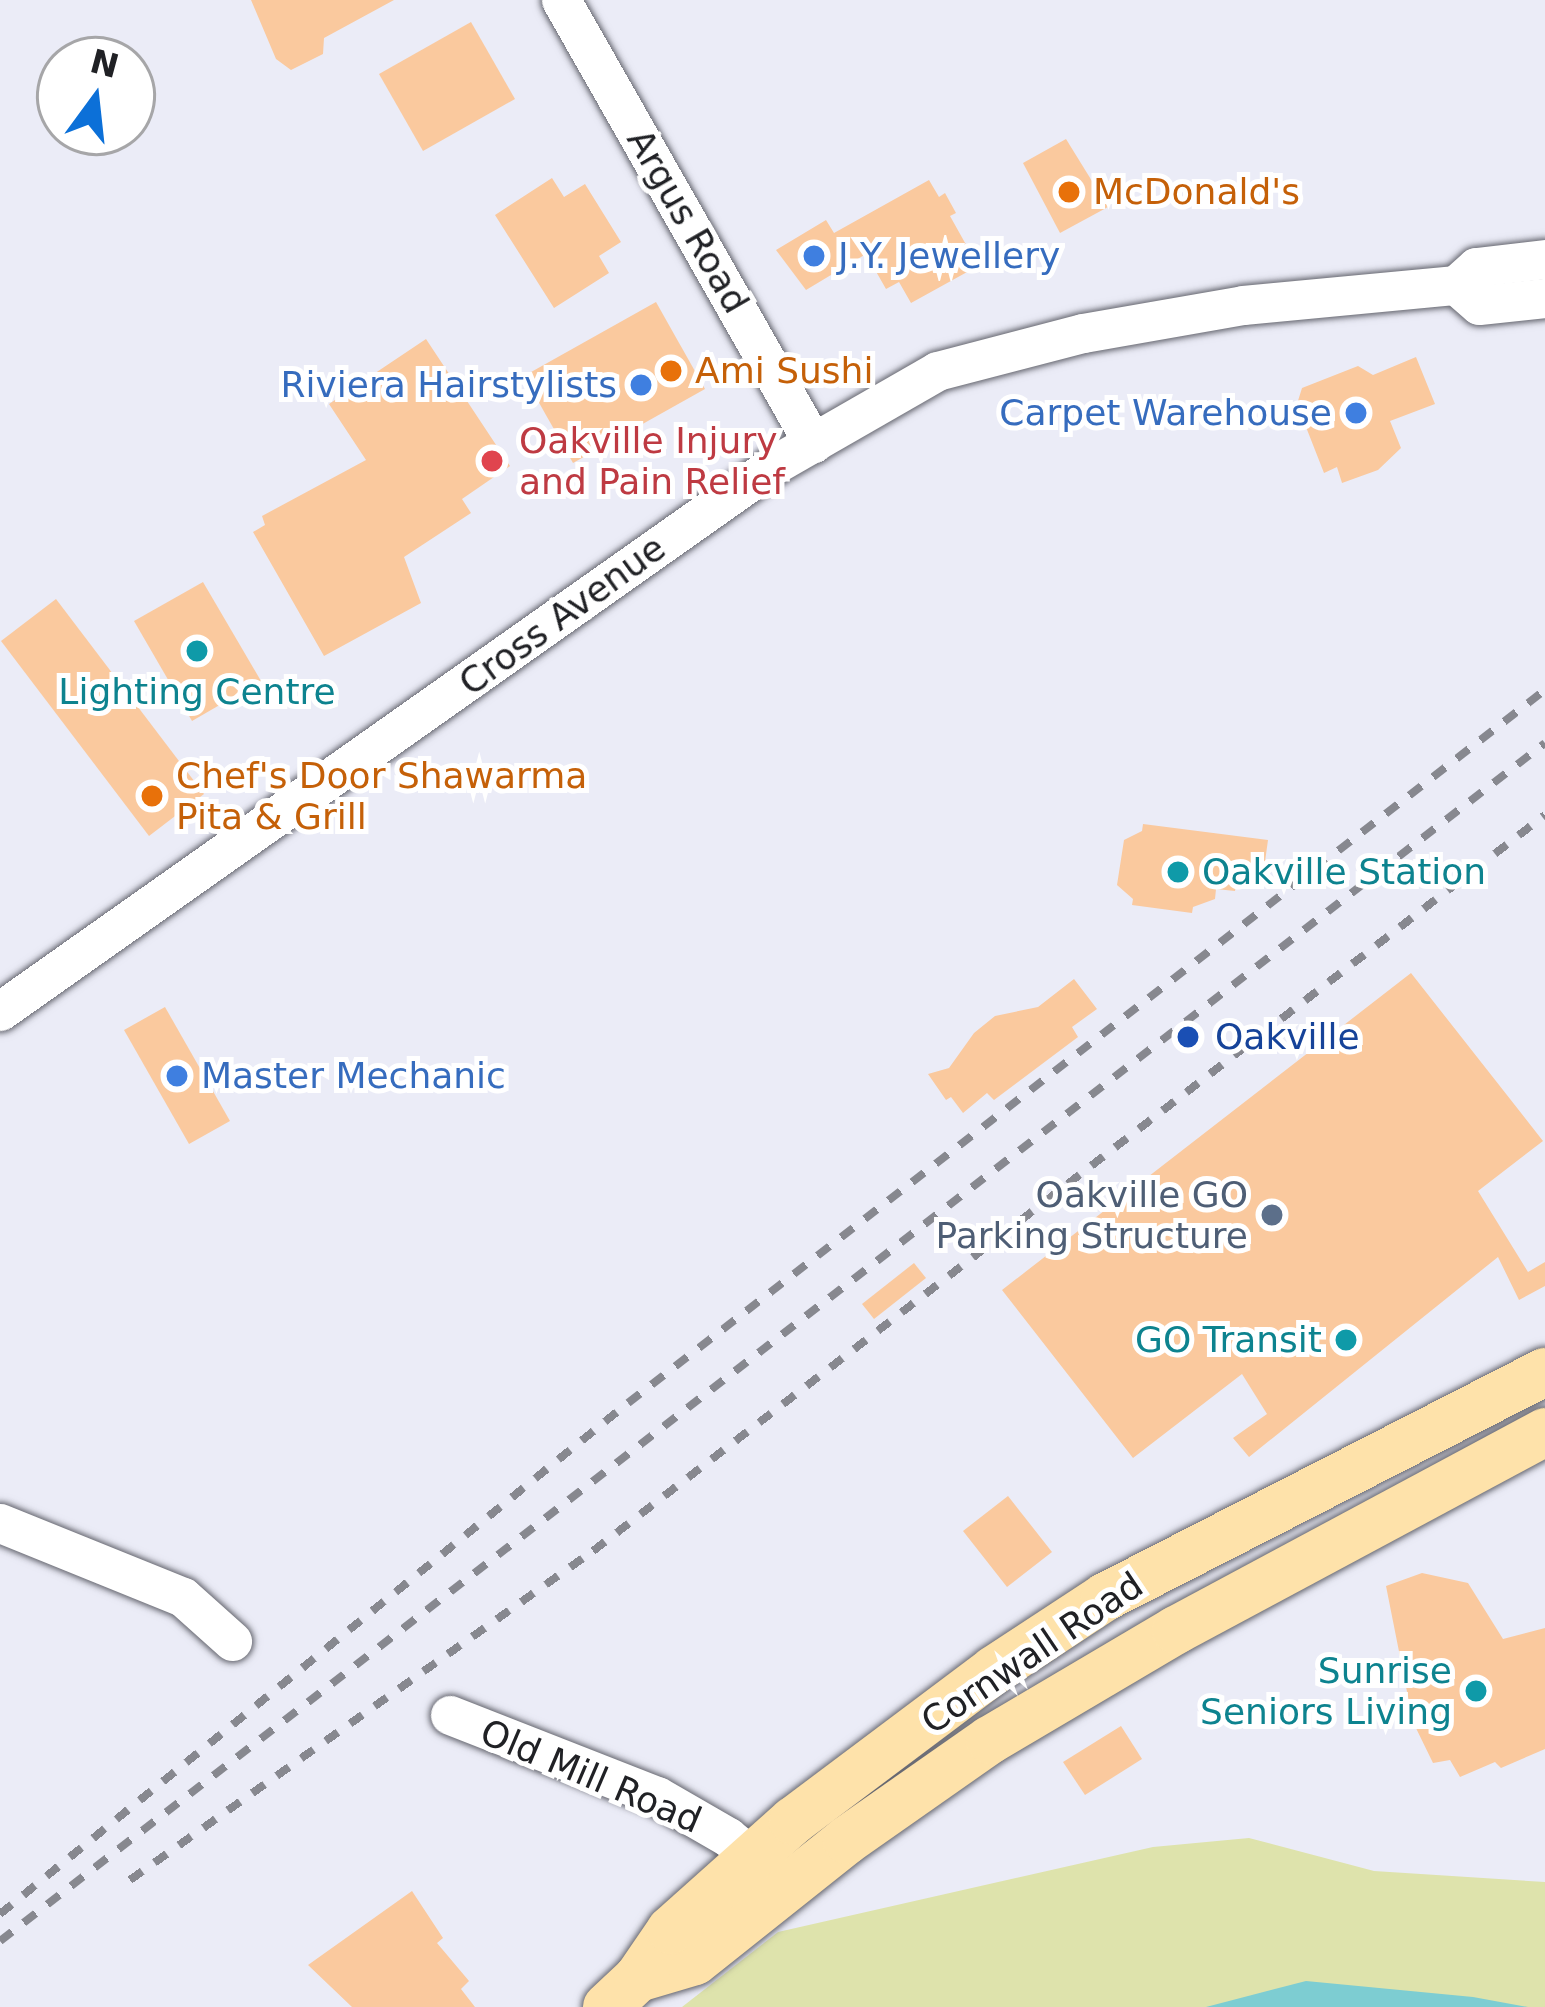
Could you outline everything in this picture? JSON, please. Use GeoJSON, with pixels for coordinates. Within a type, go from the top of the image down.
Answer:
{"type":"FeatureCollection","features":[{"type":"Feature","properties":{"kind":"main road","name":"Cornwall Road"},"geometry":{"type":"LineString","coordinates":[[622,1992],[695,1961],[770,1872],[994,1670],[1136,1581],[1545,1372]]}},
{"type":"Feature","properties":{"kind":"main road","name":"Cornwall Road"},"geometry":{"type":"LineString","coordinates":[[770,1872],[1176,1630],[1545,1432]]}},
{"type":"Feature","properties":{"kind":"main road"},"geometry":{"type":"LineString","coordinates":[[1136,1581],[1176,1630]]}},
{"type":"Feature","properties":{"kind":"street","name":"Argus Road"},"geometry":{"type":"LineString","coordinates":[[562,0],[813,443]]}},
{"type":"Feature","properties":{"kind":"street","name":"Cross Avenue"},"geometry":{"type":"LineString","coordinates":[[0,1011],[737,490],[937,370],[1084,333],[1243,305],[1456,285],[1476,267],[1545,259]]}},
{"type":"Feature","properties":{"kind":"street","name":"Cross Avenue"},"geometry":{"type":"LineString","coordinates":[[1456,285],[1479,305],[1545,298]]}},
{"type":"Feature","properties":{"kind":"street"},"geometry":{"type":"LineString","coordinates":[[0,1522],[183,1598],[232,1641]]}},
{"type":"Feature","properties":{"kind":"street","name":"Old Mill Road"},"geometry":{"type":"LineString","coordinates":[[450,1715],[657,1796],[770,1872]]}},
{"type":"Feature","properties":{"kind":"green space"},"geometry":{"type":"Polygon","coordinates":[[[1249,1838],[1374,1871],[1545,1882],[1545,2007],[682,2007],[778,1932],[1153,1847],[1249,1838]]]}},
{"type":"Feature","properties":{"kind":"water"},"geometry":{"type":"Polygon","coordinates":[[[1306,1981],[1473,1997],[1528,2007],[1206,2007],[1306,1981]]]}},
{"type":"Feature","properties":{"kind":"building"},"geometry":{"type":"Polygon","coordinates":[[[251,0],[394,0],[324,38],[323,54],[291,70],[276,59],[251,0]]]}},
{"type":"Feature","properties":{"kind":"building"},"geometry":{"type":"Polygon","coordinates":[[[471,22],[515,99],[423,151],[379,74],[471,22]]]}},
{"type":"Feature","properties":{"kind":"building","name":"McDonald's"},"geometry":{"type":"Polygon","coordinates":[[[1066,139],[1108,207],[1060,233],[1023,163],[1066,139]]]}},
{"type":"Feature","properties":{"kind":"building"},"geometry":{"type":"Polygon","coordinates":[[[552,178],[564,197],[585,184],[621,242],[599,256],[609,273],[554,308],[495,215],[552,178]]]}},
{"type":"Feature","properties":{"kind":"building"},"geometry":{"type":"Polygon","coordinates":[[[929,180],[939,197],[945,193],[956,213],[950,216],[978,266],[911,303],[899,282],[886,289],[866,254],[806,290],[776,250],[826,220],[834,233],[929,180]]]}},
{"type":"Feature","properties":{"kind":"building"},"geometry":{"type":"Polygon","coordinates":[[[656,302],[705,389],[573,463],[524,376],[656,302]]]}},
{"type":"Feature","properties":{"kind":"building"},"geometry":{"type":"Polygon","coordinates":[[[426,339],[510,466],[462,499],[471,513],[404,557],[421,603],[324,656],[253,532],[265,525],[262,516],[366,460],[329,404],[426,339]]]}},
{"type":"Feature","properties":{"kind":"building","name":"Carpet Warehouse"},"geometry":{"type":"Polygon","coordinates":[[[1416,357],[1435,404],[1390,421],[1401,448],[1378,470],[1342,483],[1337,467],[1324,473],[1297,404],[1302,388],[1358,366],[1373,375],[1416,357]]]}},
{"type":"Feature","properties":{"kind":"building","name":"Lighting Centre"},"geometry":{"type":"Polygon","coordinates":[[[203,582],[261,681],[192,721],[134,621],[203,582]]]}},
{"type":"Feature","properties":{"kind":"building"},"geometry":{"type":"Polygon","coordinates":[[[56,599],[204,794],[149,836],[1,641],[56,599]]]}},
{"type":"Feature","properties":{"kind":"building","name":"Oakville Station"},"geometry":{"type":"Polygon","coordinates":[[[1143,824],[1268,840],[1264,869],[1238,867],[1235,891],[1216,889],[1215,899],[1193,907],[1192,913],[1132,905],[1133,899],[1117,885],[1124,840],[1142,831],[1143,824]]]}},
{"type":"Feature","properties":{"kind":"building","name":"Oakville GO Parking Structure"},"geometry":{"type":"Polygon","coordinates":[[[1411,973],[1543,1141],[1478,1191],[1528,1272],[1545,1262],[1545,1286],[1519,1300],[1498,1257],[1249,1457],[1233,1438],[1267,1414],[1242,1374],[1133,1458],[1002,1290],[1411,973]]]}},
{"type":"Feature","properties":{"kind":"building"},"geometry":{"type":"Polygon","coordinates":[[[1074,979],[1097,1009],[1072,1027],[1078,1037],[994,1100],[987,1093],[963,1113],[951,1097],[946,1100],[928,1074],[949,1068],[974,1033],[995,1016],[1038,1007],[1074,979]]]}},
{"type":"Feature","properties":{"kind":"building","name":"Master Mechanic"},"geometry":{"type":"Polygon","coordinates":[[[165,1007],[230,1121],[189,1144],[124,1030],[165,1007]]]}},
{"type":"Feature","properties":{"kind":"building"},"geometry":{"type":"Polygon","coordinates":[[[914,1263],[926,1278],[874,1319],[862,1304],[914,1263]]]}},
{"type":"Feature","properties":{"kind":"building"},"geometry":{"type":"Polygon","coordinates":[[[1008,1496],[1052,1552],[1007,1587],[963,1531],[1008,1496]]]}},
{"type":"Feature","properties":{"kind":"building","name":"Sunrise Seniors Living"},"geometry":{"type":"Polygon","coordinates":[[[1422,1573],[1468,1583],[1503,1639],[1545,1628],[1545,1749],[1501,1768],[1495,1762],[1460,1777],[1450,1760],[1433,1763],[1413,1722],[1386,1586],[1422,1573]]]}},
{"type":"Feature","properties":{"kind":"building"},"geometry":{"type":"Polygon","coordinates":[[[1121,1726],[1142,1759],[1085,1795],[1063,1762],[1121,1726]]]}},
{"type":"Feature","properties":{"kind":"building"},"geometry":{"type":"Polygon","coordinates":[[[412,1891],[443,1938],[437,1943],[469,1981],[461,1989],[475,2007],[352,2007],[308,1965],[412,1891]]]}},
{"type":"Feature","properties":{"kind":"railway"},"geometry":{"type":"LineString","coordinates":[[0,1914],[628,1403],[1545,690]]}},
{"type":"Feature","properties":{"kind":"railway"},"geometry":{"type":"LineString","coordinates":[[0,1941],[1545,743]]}},
{"type":"Feature","properties":{"kind":"railway"},"geometry":{"type":"LineString","coordinates":[[130,1880],[593,1551],[1545,815]]}},
{"type":"Feature","properties":{"kind":"place","name":"McDonald's"},"geometry":{"type":"Point","coordinates":[1069,192]}},
{"type":"Feature","properties":{"kind":"place","name":"J.Y. Jewellery"},"geometry":{"type":"Point","coordinates":[814,256]}},
{"type":"Feature","properties":{"kind":"place","name":"Ami Sushi"},"geometry":{"type":"Point","coordinates":[671,371]}},
{"type":"Feature","properties":{"kind":"place","name":"Riviera Hairstylists"},"geometry":{"type":"Point","coordinates":[641,385]}},
{"type":"Feature","properties":{"kind":"place","name":"Carpet Warehouse"},"geometry":{"type":"Point","coordinates":[1356,413]}},
{"type":"Feature","properties":{"kind":"place","name":"Oakville Injury and Pain Relief"},"geometry":{"type":"Point","coordinates":[492,461]}},
{"type":"Feature","properties":{"kind":"place","name":"Lighting Centre"},"geometry":{"type":"Point","coordinates":[197,651]}},
{"type":"Feature","properties":{"kind":"place","name":"Chef's Door Shawarma Pita & Grill"},"geometry":{"type":"Point","coordinates":[152,796]}},
{"type":"Feature","properties":{"kind":"place","name":"Oakville Station"},"geometry":{"type":"Point","coordinates":[1178,872]}},
{"type":"Feature","properties":{"kind":"place","name":"Oakville"},"geometry":{"type":"Point","coordinates":[1188,1037]}},
{"type":"Feature","properties":{"kind":"place","name":"Master Mechanic"},"geometry":{"type":"Point","coordinates":[177,1076]}},
{"type":"Feature","properties":{"kind":"place","name":"Oakville GO Parking Structure"},"geometry":{"type":"Point","coordinates":[1272,1215]}},
{"type":"Feature","properties":{"kind":"place","name":"GO Transit"},"geometry":{"type":"Point","coordinates":[1346,1340]}},
{"type":"Feature","properties":{"kind":"place","name":"Sunrise Seniors Living"},"geometry":{"type":"Point","coordinates":[1476,1691]}}]}
